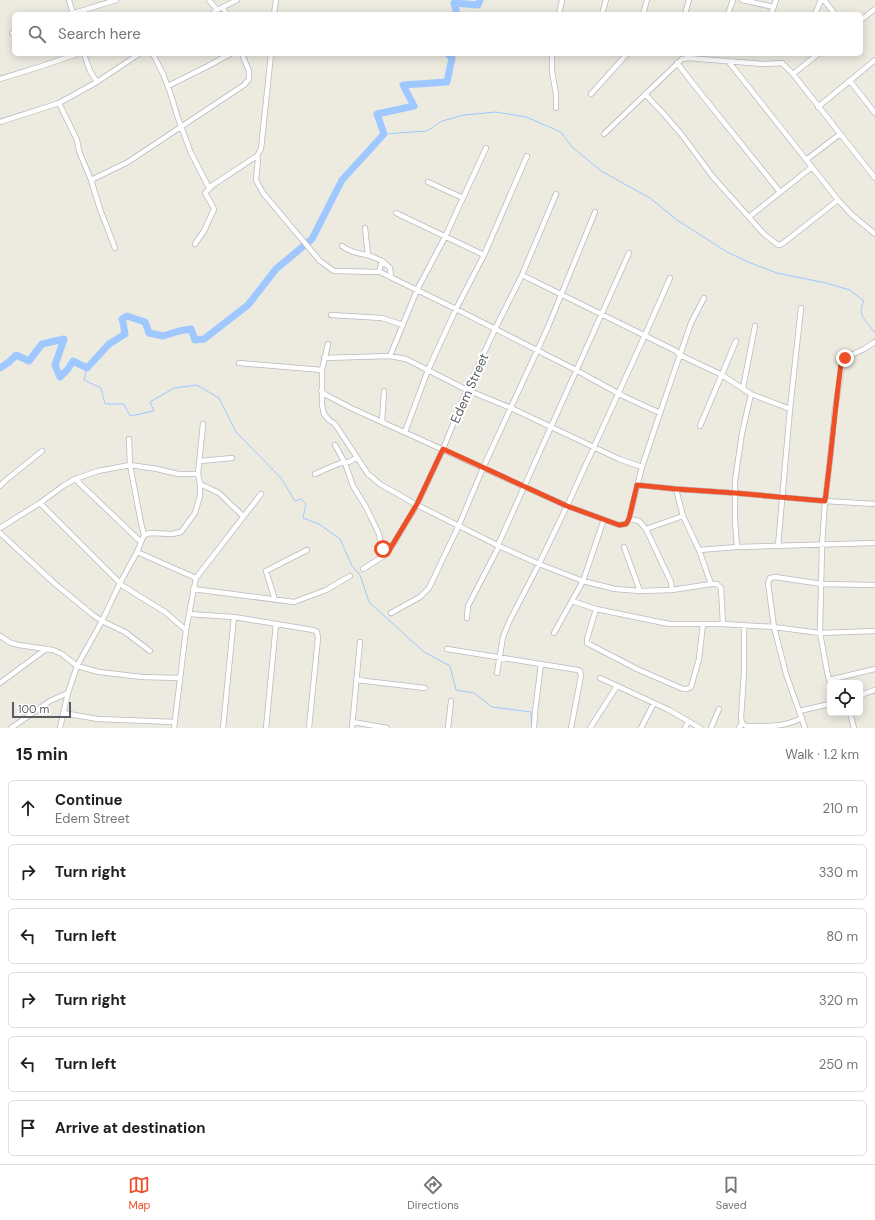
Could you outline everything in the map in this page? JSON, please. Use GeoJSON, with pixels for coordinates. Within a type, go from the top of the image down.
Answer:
{"type":"FeatureCollection","features":[{"type":"Feature","properties":{"kind":"street"},"geometry":{"type":"LineString","coordinates":[[70,0],[72,12]]}},
{"type":"Feature","properties":{"kind":"street"},"geometry":{"type":"LineString","coordinates":[[78,12],[116,0]]}},
{"type":"Feature","properties":{"kind":"street"},"geometry":{"type":"LineString","coordinates":[[209,0],[217,10]]}},
{"type":"Feature","properties":{"kind":"street"},"geometry":{"type":"LineString","coordinates":[[214,12],[237,0]]}},
{"type":"Feature","properties":{"kind":"street"},"geometry":{"type":"LineString","coordinates":[[274,12],[276,0]]}},
{"type":"Feature","properties":{"kind":"street"},"geometry":{"type":"LineString","coordinates":[[559,12],[562,0]]}},
{"type":"Feature","properties":{"kind":"street"},"geometry":{"type":"LineString","coordinates":[[603,12],[606,0]]}},
{"type":"Feature","properties":{"kind":"street"},"geometry":{"type":"LineString","coordinates":[[644,12],[647,0]]}},
{"type":"Feature","properties":{"kind":"street"},"geometry":{"type":"LineString","coordinates":[[686,12],[689,0]]}},
{"type":"Feature","properties":{"kind":"street"},"geometry":{"type":"LineString","coordinates":[[729,12],[732,0]]}},
{"type":"Feature","properties":{"kind":"street"},"geometry":{"type":"LineString","coordinates":[[742,0],[774,7]]}},
{"type":"Feature","properties":{"kind":"street"},"geometry":{"type":"LineString","coordinates":[[772,12],[776,0]]}},
{"type":"Feature","properties":{"kind":"street"},"geometry":{"type":"LineString","coordinates":[[816,12],[821,0]]}},
{"type":"Feature","properties":{"kind":"street"},"geometry":{"type":"LineString","coordinates":[[824,0],[833,12]]}},
{"type":"Feature","properties":{"kind":"street"},"geometry":{"type":"LineString","coordinates":[[223,7],[225,12]]}},
{"type":"Feature","properties":{"kind":"street"},"geometry":{"type":"LineString","coordinates":[[863,18],[875,9]]}},
{"type":"Feature","properties":{"kind":"street"},"geometry":{"type":"LineString","coordinates":[[0,79],[71,56]]}},
{"type":"Feature","properties":{"kind":"street"},"geometry":{"type":"LineString","coordinates":[[86,56],[90,71],[97,82]]}},
{"type":"Feature","properties":{"kind":"street"},"geometry":{"type":"LineString","coordinates":[[0,122],[59,103],[97,82],[136,56]]}},
{"type":"Feature","properties":{"kind":"street"},"geometry":{"type":"LineString","coordinates":[[154,56],[168,86],[181,127],[194,159],[208,186],[211,187]]}},
{"type":"Feature","properties":{"kind":"street"},"geometry":{"type":"LineString","coordinates":[[168,86],[226,56]]}},
{"type":"Feature","properties":{"kind":"street"},"geometry":{"type":"LineString","coordinates":[[91,180],[128,162],[244,84],[249,79],[249,71],[243,56]]}},
{"type":"Feature","properties":{"kind":"street"},"geometry":{"type":"LineString","coordinates":[[195,244],[204,231],[214,209],[205,193],[211,187],[257,156],[261,149],[271,56]]}},
{"type":"Feature","properties":{"kind":"street"},"geometry":{"type":"LineString","coordinates":[[552,56],[556,108]]}},
{"type":"Feature","properties":{"kind":"street"},"geometry":{"type":"LineString","coordinates":[[591,94],[625,56]]}},
{"type":"Feature","properties":{"kind":"street"},"geometry":{"type":"LineString","coordinates":[[793,74],[816,56]]}},
{"type":"Feature","properties":{"kind":"street"},"geometry":{"type":"LineString","coordinates":[[604,134],[682,59],[764,64],[782,63],[793,74],[875,178]]}},
{"type":"Feature","properties":{"kind":"street"},"geometry":{"type":"LineString","coordinates":[[818,107],[875,60]]}},
{"type":"Feature","properties":{"kind":"street"},"geometry":{"type":"LineString","coordinates":[[728,61],[838,200],[852,215],[875,234]]}},
{"type":"Feature","properties":{"kind":"street"},"geometry":{"type":"LineString","coordinates":[[677,63],[780,192]]}},
{"type":"Feature","properties":{"kind":"street"},"geometry":{"type":"LineString","coordinates":[[850,81],[875,113]]}},
{"type":"Feature","properties":{"kind":"street"},"geometry":{"type":"LineString","coordinates":[[645,94],[664,113],[713,177],[764,234],[776,244],[780,244],[838,200]]}},
{"type":"Feature","properties":{"kind":"street"},"geometry":{"type":"LineString","coordinates":[[59,103],[77,140],[100,209],[115,248]]}},
{"type":"Feature","properties":{"kind":"street"},"geometry":{"type":"LineString","coordinates":[[806,160],[840,134]]}},
{"type":"Feature","properties":{"kind":"street"},"geometry":{"type":"LineString","coordinates":[[390,356],[417,290],[445,237],[486,148]]}},
{"type":"Feature","properties":{"kind":"street"},"geometry":{"type":"LineString","coordinates":[[257,156],[256,180],[263,193],[315,256],[334,271],[379,272],[456,308],[576,370],[618,394],[660,413]]}},
{"type":"Feature","properties":{"kind":"street"},"geometry":{"type":"LineString","coordinates":[[405,432],[428,370],[456,308],[484,255],[527,156]]}},
{"type":"Feature","properties":{"kind":"street"},"geometry":{"type":"LineString","coordinates":[[749,217],[812,168]]}},
{"type":"Feature","properties":{"kind":"street"},"geometry":{"type":"LineString","coordinates":[[428,182],[463,198]]}},
{"type":"Feature","properties":{"kind":"street","name":"Edem Street"},"geometry":{"type":"LineString","coordinates":[[364,569],[387,554],[417,504],[443,449],[467,390],[522,275],[556,194]]}},
{"type":"Feature","properties":{"kind":"street"},"geometry":{"type":"LineString","coordinates":[[391,613],[420,597],[429,588],[459,525],[483,468],[562,295],[595,212]]}},
{"type":"Feature","properties":{"kind":"street"},"geometry":{"type":"LineString","coordinates":[[396,213],[484,255]]}},
{"type":"Feature","properties":{"kind":"street"},"geometry":{"type":"LineString","coordinates":[[365,228],[368,255]]}},
{"type":"Feature","properties":{"kind":"street"},"geometry":{"type":"LineString","coordinates":[[342,246],[347,250],[368,255],[382,261],[390,268],[391,278]]}},
{"type":"Feature","properties":{"kind":"street"},"geometry":{"type":"LineString","coordinates":[[467,618],[468,606],[498,546],[629,253]]}},
{"type":"Feature","properties":{"kind":"street"},"geometry":{"type":"LineString","coordinates":[[379,272],[382,261]]}},
{"type":"Feature","properties":{"kind":"street"},"geometry":{"type":"LineString","coordinates":[[522,275],[676,351],[680,355],[722,375],[751,394],[790,409]]}},
{"type":"Feature","properties":{"kind":"street"},"geometry":{"type":"LineString","coordinates":[[497,673],[503,638],[509,622],[567,506],[670,278]]}},
{"type":"Feature","properties":{"kind":"street"},"geometry":{"type":"LineString","coordinates":[[321,391],[326,396],[351,408],[524,487],[567,506],[619,525],[623,525],[626,524],[629,519],[642,467],[693,317],[704,298]]}},
{"type":"Feature","properties":{"kind":"street"},"geometry":{"type":"LineString","coordinates":[[778,546],[790,409],[801,308]]}},
{"type":"Feature","properties":{"kind":"street"},"geometry":{"type":"LineString","coordinates":[[331,315],[382,318],[403,325]]}},
{"type":"Feature","properties":{"kind":"street"},"geometry":{"type":"LineString","coordinates":[[743,388],[755,326]]}},
{"type":"Feature","properties":{"kind":"street"},"geometry":{"type":"LineString","coordinates":[[700,426],[736,341]]}},
{"type":"Feature","properties":{"kind":"street"},"geometry":{"type":"LineString","coordinates":[[830,680],[820,633],[822,545],[825,501],[841,364],[845,358],[875,342]]}},
{"type":"Feature","properties":{"kind":"street"},"geometry":{"type":"LineString","coordinates":[[328,344],[322,370],[321,391],[324,414],[335,424],[356,458],[368,474],[380,484],[498,546],[583,581],[615,589],[640,591],[672,590],[717,584],[721,588],[723,624]]}},
{"type":"Feature","properties":{"kind":"street"},"geometry":{"type":"LineString","coordinates":[[324,358],[390,356],[406,359],[467,390],[510,408],[619,459],[642,467]]}},
{"type":"Feature","properties":{"kind":"street"},"geometry":{"type":"LineString","coordinates":[[239,363],[322,370]]}},
{"type":"Feature","properties":{"kind":"street"},"geometry":{"type":"LineString","coordinates":[[382,422],[384,391]]}},
{"type":"Feature","properties":{"kind":"street"},"geometry":{"type":"LineString","coordinates":[[737,547],[735,481],[742,433],[751,394]]}},
{"type":"Feature","properties":{"kind":"street"},"geometry":{"type":"LineString","coordinates":[[144,535],[150,533],[172,534],[181,532],[195,513],[199,500],[200,484],[198,474],[203,424]]}},
{"type":"Feature","properties":{"kind":"street"},"geometry":{"type":"LineString","coordinates":[[60,728],[68,693],[77,666],[102,621],[144,535],[130,465],[129,439]]}},
{"type":"Feature","properties":{"kind":"street"},"geometry":{"type":"LineString","coordinates":[[335,445],[345,463],[353,486],[377,530],[383,549],[387,554]]}},
{"type":"Feature","properties":{"kind":"street"},"geometry":{"type":"LineString","coordinates":[[0,486],[42,451]]}},
{"type":"Feature","properties":{"kind":"street"},"geometry":{"type":"LineString","coordinates":[[200,460],[232,458]]}},
{"type":"Feature","properties":{"kind":"street"},"geometry":{"type":"LineString","coordinates":[[315,474],[356,458]]}},
{"type":"Feature","properties":{"kind":"street"},"geometry":{"type":"LineString","coordinates":[[0,528],[40,503],[75,478],[130,465],[178,474],[198,474]]}},
{"type":"Feature","properties":{"kind":"street"},"geometry":{"type":"LineString","coordinates":[[75,478],[141,542]]}},
{"type":"Feature","properties":{"kind":"street"},"geometry":{"type":"LineString","coordinates":[[200,484],[219,493],[243,516]]}},
{"type":"Feature","properties":{"kind":"street"},"geometry":{"type":"LineString","coordinates":[[637,485],[875,504]]}},
{"type":"Feature","properties":{"kind":"street"},"geometry":{"type":"LineString","coordinates":[[676,489],[683,516],[699,550],[712,584]]}},
{"type":"Feature","properties":{"kind":"street"},"geometry":{"type":"LineString","coordinates":[[175,728],[186,630],[196,578],[261,494]]}},
{"type":"Feature","properties":{"kind":"street"},"geometry":{"type":"LineString","coordinates":[[40,503],[126,589],[165,612],[186,630]]}},
{"type":"Feature","properties":{"kind":"street"},"geometry":{"type":"LineString","coordinates":[[646,529],[683,516]]}},
{"type":"Feature","properties":{"kind":"street"},"geometry":{"type":"LineString","coordinates":[[554,633],[583,581],[604,519]]}},
{"type":"Feature","properties":{"kind":"street"},"geometry":{"type":"LineString","coordinates":[[629,519],[639,521],[646,529],[671,582],[672,590]]}},
{"type":"Feature","properties":{"kind":"street"},"geometry":{"type":"LineString","coordinates":[[0,533],[54,583],[93,615],[125,632],[150,651]]}},
{"type":"Feature","properties":{"kind":"street"},"geometry":{"type":"LineString","coordinates":[[699,550],[737,547],[875,543]]}},
{"type":"Feature","properties":{"kind":"street"},"geometry":{"type":"LineString","coordinates":[[624,547],[640,591]]}},
{"type":"Feature","properties":{"kind":"street"},"geometry":{"type":"LineString","coordinates":[[275,600],[266,571],[306,550]]}},
{"type":"Feature","properties":{"kind":"street"},"geometry":{"type":"LineString","coordinates":[[137,552],[196,578]]}},
{"type":"Feature","properties":{"kind":"street"},"geometry":{"type":"LineString","coordinates":[[193,589],[294,602],[326,590],[350,576]]}},
{"type":"Feature","properties":{"kind":"street"},"geometry":{"type":"LineString","coordinates":[[805,728],[786,674],[774,627],[768,583],[770,578],[775,577],[822,584],[875,585]]}},
{"type":"Feature","properties":{"kind":"street"},"geometry":{"type":"LineString","coordinates":[[572,601],[596,610],[669,624],[723,624],[774,627],[820,633],[875,631]]}},
{"type":"Feature","properties":{"kind":"street"},"geometry":{"type":"LineString","coordinates":[[596,610],[587,643],[637,669],[683,689],[691,687],[699,659],[703,624]]}},
{"type":"Feature","properties":{"kind":"street"},"geometry":{"type":"LineString","coordinates":[[189,614],[234,617],[313,630],[317,632],[309,728]]}},
{"type":"Feature","properties":{"kind":"street"},"geometry":{"type":"LineString","coordinates":[[224,728],[234,617]]}},
{"type":"Feature","properties":{"kind":"street"},"geometry":{"type":"LineString","coordinates":[[266,728],[276,624]]}},
{"type":"Feature","properties":{"kind":"street"},"geometry":{"type":"LineString","coordinates":[[739,728],[742,723],[744,626]]}},
{"type":"Feature","properties":{"kind":"street"},"geometry":{"type":"LineString","coordinates":[[0,636],[10,643],[53,650],[62,654],[77,666],[99,672],[142,677],[180,678]]}},
{"type":"Feature","properties":{"kind":"street"},"geometry":{"type":"LineString","coordinates":[[352,728],[360,642]]}},
{"type":"Feature","properties":{"kind":"street"},"geometry":{"type":"LineString","coordinates":[[0,683],[46,649]]}},
{"type":"Feature","properties":{"kind":"street"},"geometry":{"type":"LineString","coordinates":[[447,649],[578,670],[581,674],[571,728]]}},
{"type":"Feature","properties":{"kind":"street"},"geometry":{"type":"LineString","coordinates":[[534,728],[534,712],[541,664]]}},
{"type":"Feature","properties":{"kind":"street"},"geometry":{"type":"LineString","coordinates":[[837,680],[875,669]]}},
{"type":"Feature","properties":{"kind":"street"},"geometry":{"type":"LineString","coordinates":[[600,678],[669,710],[700,728]]}},
{"type":"Feature","properties":{"kind":"street"},"geometry":{"type":"LineString","coordinates":[[357,680],[425,688]]}},
{"type":"Feature","properties":{"kind":"street"},"geometry":{"type":"LineString","coordinates":[[590,728],[617,686]]}},
{"type":"Feature","properties":{"kind":"street"},"geometry":{"type":"LineString","coordinates":[[863,694],[875,690]]}},
{"type":"Feature","properties":{"kind":"street"},"geometry":{"type":"LineString","coordinates":[[11,728],[50,701],[68,693]]}},
{"type":"Feature","properties":{"kind":"street"},"geometry":{"type":"LineString","coordinates":[[448,728],[452,702]]}},
{"type":"Feature","properties":{"kind":"street"},"geometry":{"type":"LineString","coordinates":[[641,728],[654,703]]}},
{"type":"Feature","properties":{"kind":"street"},"geometry":{"type":"LineString","coordinates":[[800,711],[827,705]]}},
{"type":"Feature","properties":{"kind":"street"},"geometry":{"type":"LineString","coordinates":[[711,728],[719,708]]}},
{"type":"Feature","properties":{"kind":"street"},"geometry":{"type":"LineString","coordinates":[[63,713],[98,719],[175,722]]}},
{"type":"Feature","properties":{"kind":"street"},"geometry":{"type":"LineString","coordinates":[[851,716],[854,728]]}},
{"type":"Feature","properties":{"kind":"street"},"geometry":{"type":"LineString","coordinates":[[742,723],[746,726],[777,726],[789,724],[802,718]]}},
{"type":"Feature","properties":{"kind":"street"},"geometry":{"type":"LineString","coordinates":[[352,722],[387,728]]}},
{"type":"Feature","properties":{"kind":"street"},"geometry":{"type":"LineString","coordinates":[[685,728],[688,722]]}},
{"type":"Feature","properties":{"kind":"waterway"},"geometry":{"type":"LineString","coordinates":[[456,12],[454,3],[478,5],[480,0]]}},
{"type":"Feature","properties":{"kind":"waterway"},"geometry":{"type":"LineString","coordinates":[[0,368],[16,355],[29,361],[42,344],[64,339],[55,365],[60,377],[73,361],[87,368],[109,344],[125,334],[122,319],[127,316],[145,322],[149,333],[163,336],[191,329],[195,340],[204,339],[248,305],[276,269],[312,239],[342,180],[384,134],[377,114],[414,106],[403,85],[447,82],[452,58],[450,56]]}},
{"type":"Feature","properties":{"kind":"waterway"},"geometry":{"type":"LineString","coordinates":[[384,134],[427,131],[442,121],[464,115],[496,112],[526,117],[561,132],[572,147],[601,171],[650,198],[677,220],[727,252],[777,273],[826,283],[850,290],[864,301],[861,311],[862,315],[875,333]]}},
{"type":"Feature","properties":{"kind":"waterway"},"geometry":{"type":"LineString","coordinates":[[87,368],[84,380],[101,388],[105,404],[124,404],[130,416],[154,411],[150,402],[174,388],[197,385],[219,398],[236,432],[281,478],[295,501],[301,499],[306,504],[303,518],[319,524],[340,539],[352,566],[360,575],[369,602],[424,652],[450,666],[456,690],[474,693],[492,707],[531,712],[532,728]]}},
{"type":"Feature","properties":{"kind":"route"},"geometry":{"type":"LineString","coordinates":[[383,549],[387,554],[417,504],[443,449],[567,506],[619,525],[626,524],[629,519],[637,485],[825,501],[841,364],[842,360],[845,358]]}}]}
